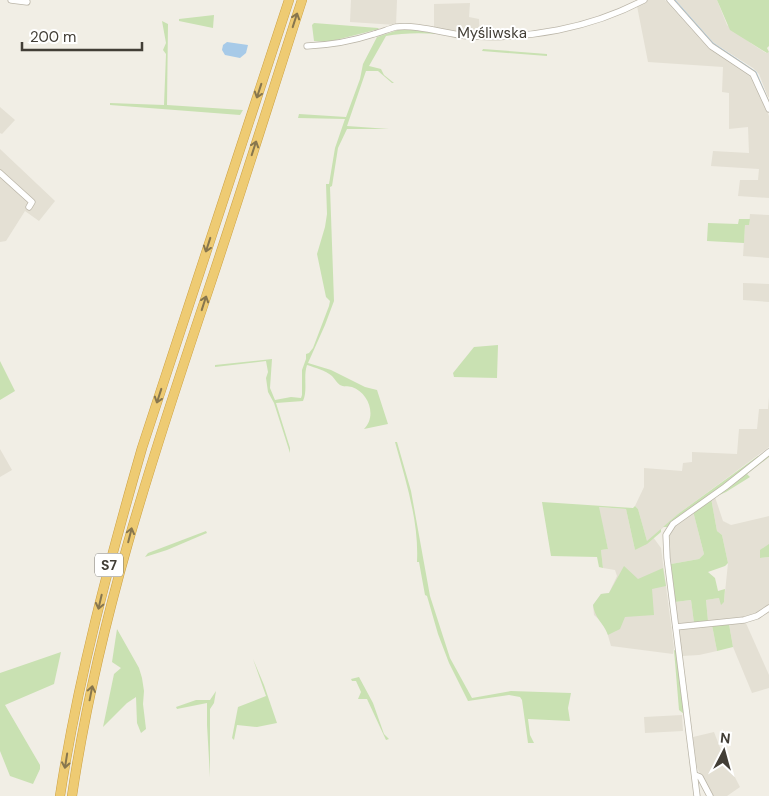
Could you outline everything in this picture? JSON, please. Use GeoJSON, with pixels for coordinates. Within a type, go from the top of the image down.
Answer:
{"type":"FeatureCollection","features":[{"type":"Feature","properties":{"kind":"highway","name":"S7"},"geometry":{"type":"LineString","coordinates":[[60,796],[82,674],[106,574],[145,439],[289,0]]}},
{"type":"Feature","properties":{"kind":"highway","name":"S7"},"geometry":{"type":"LineString","coordinates":[[73,793],[94,674],[133,525],[154,453],[302,0]]}},
{"type":"Feature","properties":{"kind":"street"},"geometry":{"type":"LineString","coordinates":[[11,0],[27,2]]}},
{"type":"Feature","properties":{"kind":"street","name":"Myśliwska"},"geometry":{"type":"LineString","coordinates":[[307,46],[327,46],[397,27],[467,36],[524,34],[574,27],[596,21],[644,0]]}},
{"type":"Feature","properties":{"kind":"street"},"geometry":{"type":"LineString","coordinates":[[670,0],[711,46],[753,74],[769,109]]}},
{"type":"Feature","properties":{"kind":"street"},"geometry":{"type":"LineString","coordinates":[[0,173],[32,202],[29,206]]}},
{"type":"Feature","properties":{"kind":"street"},"geometry":{"type":"LineString","coordinates":[[697,796],[667,558],[666,534],[673,524],[725,487],[769,452]]}},
{"type":"Feature","properties":{"kind":"street"},"geometry":{"type":"LineString","coordinates":[[676,627],[744,620],[757,616],[769,608]]}},
{"type":"Feature","properties":{"kind":"street"},"geometry":{"type":"LineString","coordinates":[[694,775],[700,777],[710,796]]}},
{"type":"Feature","properties":{"kind":"shaded area"},"geometry":{"type":"Polygon","coordinates":[[[351,0],[397,0],[396,25],[350,22],[351,0]]]}},
{"type":"Feature","properties":{"kind":"shaded area"},"geometry":{"type":"Polygon","coordinates":[[[648,0],[665,0],[709,49],[752,78],[769,116],[769,198],[738,196],[740,180],[758,180],[759,169],[711,166],[713,151],[749,153],[748,127],[729,129],[729,93],[722,92],[723,67],[648,62],[637,6],[648,0]]]}},
{"type":"Feature","properties":{"kind":"shaded area"},"geometry":{"type":"Polygon","coordinates":[[[675,0],[717,0],[727,25],[766,53],[769,52],[769,97],[759,74],[753,68],[709,40],[675,0]]]}},
{"type":"Feature","properties":{"kind":"shaded area"},"geometry":{"type":"Polygon","coordinates":[[[470,3],[469,17],[479,19],[480,35],[434,29],[434,4],[470,3]]]}},
{"type":"Feature","properties":{"kind":"shaded area"},"geometry":{"type":"Polygon","coordinates":[[[0,107],[15,120],[2,134],[0,133],[0,107]]]}},
{"type":"Feature","properties":{"kind":"shaded area"},"geometry":{"type":"Polygon","coordinates":[[[0,149],[55,201],[39,221],[25,211],[6,241],[0,242],[0,149]]]}},
{"type":"Feature","properties":{"kind":"shaded area"},"geometry":{"type":"Polygon","coordinates":[[[750,214],[769,215],[769,258],[743,256],[745,225],[749,225],[750,214]]]}},
{"type":"Feature","properties":{"kind":"shaded area"},"geometry":{"type":"Polygon","coordinates":[[[743,283],[769,284],[769,302],[743,300],[743,283]]]}},
{"type":"Feature","properties":{"kind":"shaded area"},"geometry":{"type":"Polygon","coordinates":[[[769,397],[769,447],[678,514],[653,537],[661,548],[674,648],[673,654],[611,646],[605,625],[594,615],[593,605],[601,594],[609,593],[617,576],[615,570],[603,568],[601,550],[608,549],[598,507],[626,509],[635,550],[647,541],[638,509],[635,506],[644,487],[644,468],[682,471],[683,463],[692,462],[692,452],[737,454],[739,429],[757,429],[759,409],[768,409],[769,397]]]}},
{"type":"Feature","properties":{"kind":"shaded area"},"geometry":{"type":"Polygon","coordinates":[[[0,449],[12,470],[0,477],[0,449]]]}},
{"type":"Feature","properties":{"kind":"shaded area"},"geometry":{"type":"Polygon","coordinates":[[[715,497],[723,521],[731,525],[769,516],[769,545],[760,558],[769,557],[769,604],[758,613],[743,617],[708,621],[706,600],[719,598],[724,602],[728,563],[722,535],[717,531],[711,498],[715,497]]]}},
{"type":"Feature","properties":{"kind":"shaded area"},"geometry":{"type":"Polygon","coordinates":[[[693,511],[704,554],[699,559],[671,564],[667,539],[670,530],[677,522],[693,511]]]}},
{"type":"Feature","properties":{"kind":"shaded area"},"geometry":{"type":"Polygon","coordinates":[[[691,600],[694,623],[679,625],[675,602],[691,600]]]}},
{"type":"Feature","properties":{"kind":"shaded area"},"geometry":{"type":"Polygon","coordinates":[[[745,621],[769,675],[769,688],[752,693],[733,647],[729,624],[745,621]]]}},
{"type":"Feature","properties":{"kind":"shaded area"},"geometry":{"type":"Polygon","coordinates":[[[712,625],[717,651],[682,656],[679,629],[712,625]]]}},
{"type":"Feature","properties":{"kind":"shaded area"},"geometry":{"type":"Polygon","coordinates":[[[682,715],[683,731],[645,733],[644,717],[682,715]]]}},
{"type":"Feature","properties":{"kind":"shaded area"},"geometry":{"type":"Polygon","coordinates":[[[714,732],[740,787],[727,796],[713,796],[697,768],[693,737],[714,732]]]}},
{"type":"Feature","properties":{"kind":"green space"},"geometry":{"type":"Polygon","coordinates":[[[717,0],[769,0],[769,46],[767,48],[769,52],[767,53],[730,30],[717,0]]]}},
{"type":"Feature","properties":{"kind":"green space"},"geometry":{"type":"Polygon","coordinates":[[[214,15],[213,28],[179,21],[179,19],[214,15]]]}},
{"type":"Feature","properties":{"kind":"green space"},"geometry":{"type":"Polygon","coordinates":[[[162,21],[168,24],[167,105],[243,110],[240,115],[110,105],[110,103],[164,105],[166,54],[163,50],[166,43],[162,21]]]}},
{"type":"Feature","properties":{"kind":"green space"},"geometry":{"type":"Polygon","coordinates":[[[314,23],[379,29],[328,42],[314,41],[312,25],[314,23]]]}},
{"type":"Feature","properties":{"kind":"green space"},"geometry":{"type":"Polygon","coordinates":[[[417,29],[498,36],[498,39],[427,33],[386,36],[369,66],[381,69],[384,75],[394,83],[378,71],[366,71],[347,126],[389,129],[347,129],[338,148],[332,186],[330,187],[334,301],[308,363],[331,370],[365,387],[377,390],[388,424],[364,429],[368,424],[370,412],[367,399],[363,394],[352,387],[340,385],[326,372],[307,365],[303,401],[276,403],[290,453],[274,403],[268,392],[266,361],[215,367],[215,365],[272,359],[270,388],[275,400],[291,397],[301,398],[302,370],[306,354],[313,348],[330,301],[326,297],[317,254],[327,214],[326,184],[329,184],[335,148],[345,119],[298,118],[299,114],[346,117],[360,79],[363,64],[377,37],[398,30],[417,29]]]}},
{"type":"Feature","properties":{"kind":"green space"},"geometry":{"type":"Polygon","coordinates":[[[483,49],[547,54],[547,56],[482,51],[483,49]]]}},
{"type":"Feature","properties":{"kind":"green space"},"geometry":{"type":"Polygon","coordinates":[[[739,219],[750,219],[749,225],[745,225],[744,243],[707,241],[708,223],[738,224],[739,219]]]}},
{"type":"Feature","properties":{"kind":"green space"},"geometry":{"type":"Polygon","coordinates":[[[498,345],[497,378],[454,377],[453,373],[474,347],[498,345]]]}},
{"type":"Feature","properties":{"kind":"green space"},"geometry":{"type":"Polygon","coordinates":[[[0,361],[15,391],[0,400],[0,361]]]}},
{"type":"Feature","properties":{"kind":"green space"},"geometry":{"type":"Polygon","coordinates":[[[395,442],[397,442],[411,491],[430,596],[450,658],[472,698],[511,691],[571,693],[568,708],[570,721],[528,719],[530,735],[534,743],[528,743],[520,697],[509,695],[468,701],[449,663],[427,596],[425,595],[419,562],[417,562],[414,517],[395,442]]]}},
{"type":"Feature","properties":{"kind":"green space"},"geometry":{"type":"Polygon","coordinates":[[[769,454],[769,457],[747,474],[750,477],[715,497],[769,454]]]}},
{"type":"Feature","properties":{"kind":"green space"},"geometry":{"type":"Polygon","coordinates":[[[758,456],[721,488],[679,516],[667,527],[663,527],[678,514],[758,456]]]}},
{"type":"Feature","properties":{"kind":"green space"},"geometry":{"type":"Polygon","coordinates":[[[711,498],[717,531],[722,535],[728,563],[725,566],[708,572],[715,578],[718,591],[725,589],[724,602],[721,605],[719,598],[706,600],[708,621],[694,623],[691,600],[675,602],[671,564],[699,559],[704,554],[693,511],[711,498]]]}},
{"type":"Feature","properties":{"kind":"green space"},"geometry":{"type":"Polygon","coordinates":[[[542,502],[633,508],[635,506],[638,509],[647,541],[661,529],[661,532],[647,544],[635,550],[626,509],[599,507],[608,549],[601,550],[603,568],[599,567],[597,557],[551,556],[542,502]]]}},
{"type":"Feature","properties":{"kind":"green space"},"geometry":{"type":"Polygon","coordinates":[[[206,531],[207,533],[145,557],[148,553],[206,531]]]}},
{"type":"Feature","properties":{"kind":"green space"},"geometry":{"type":"Polygon","coordinates":[[[769,544],[769,557],[760,558],[760,550],[769,544]]]}},
{"type":"Feature","properties":{"kind":"green space"},"geometry":{"type":"Polygon","coordinates":[[[624,566],[638,579],[663,568],[666,586],[652,589],[654,615],[625,617],[620,629],[608,635],[595,614],[593,605],[601,594],[609,593],[624,566]]]}},
{"type":"Feature","properties":{"kind":"green space"},"geometry":{"type":"Polygon","coordinates":[[[729,624],[733,647],[717,651],[712,625],[729,624]]]}},
{"type":"Feature","properties":{"kind":"green space"},"geometry":{"type":"Polygon","coordinates":[[[117,629],[139,668],[142,678],[146,729],[141,733],[137,723],[136,697],[127,703],[103,727],[114,674],[121,668],[112,662],[117,629]]]}},
{"type":"Feature","properties":{"kind":"green space"},"geometry":{"type":"Polygon","coordinates":[[[674,650],[676,651],[684,714],[679,710],[674,650]]]}},
{"type":"Feature","properties":{"kind":"green space"},"geometry":{"type":"Polygon","coordinates":[[[61,652],[54,684],[5,705],[40,765],[33,784],[10,776],[0,751],[0,673],[61,652]]]}},
{"type":"Feature","properties":{"kind":"green space"},"geometry":{"type":"Polygon","coordinates":[[[253,659],[277,723],[257,727],[237,725],[234,740],[232,738],[238,707],[266,696],[253,659]]]}},
{"type":"Feature","properties":{"kind":"green space"},"geometry":{"type":"Polygon","coordinates":[[[359,677],[373,703],[384,734],[389,739],[386,740],[367,699],[358,699],[361,692],[356,681],[351,679],[359,677]]]}},
{"type":"Feature","properties":{"kind":"green space"},"geometry":{"type":"Polygon","coordinates":[[[216,691],[214,703],[210,709],[210,777],[207,703],[177,709],[176,707],[196,700],[210,700],[216,691]]]}},
{"type":"Feature","properties":{"kind":"water"},"geometry":{"type":"Polygon","coordinates":[[[227,42],[248,45],[246,53],[240,58],[225,55],[222,50],[223,45],[227,42]]]}},
{"type":"Feature","properties":{"kind":"waterway"},"geometry":{"type":"LineString","coordinates":[[675,0],[713,43],[756,72],[768,100]]}}]}
